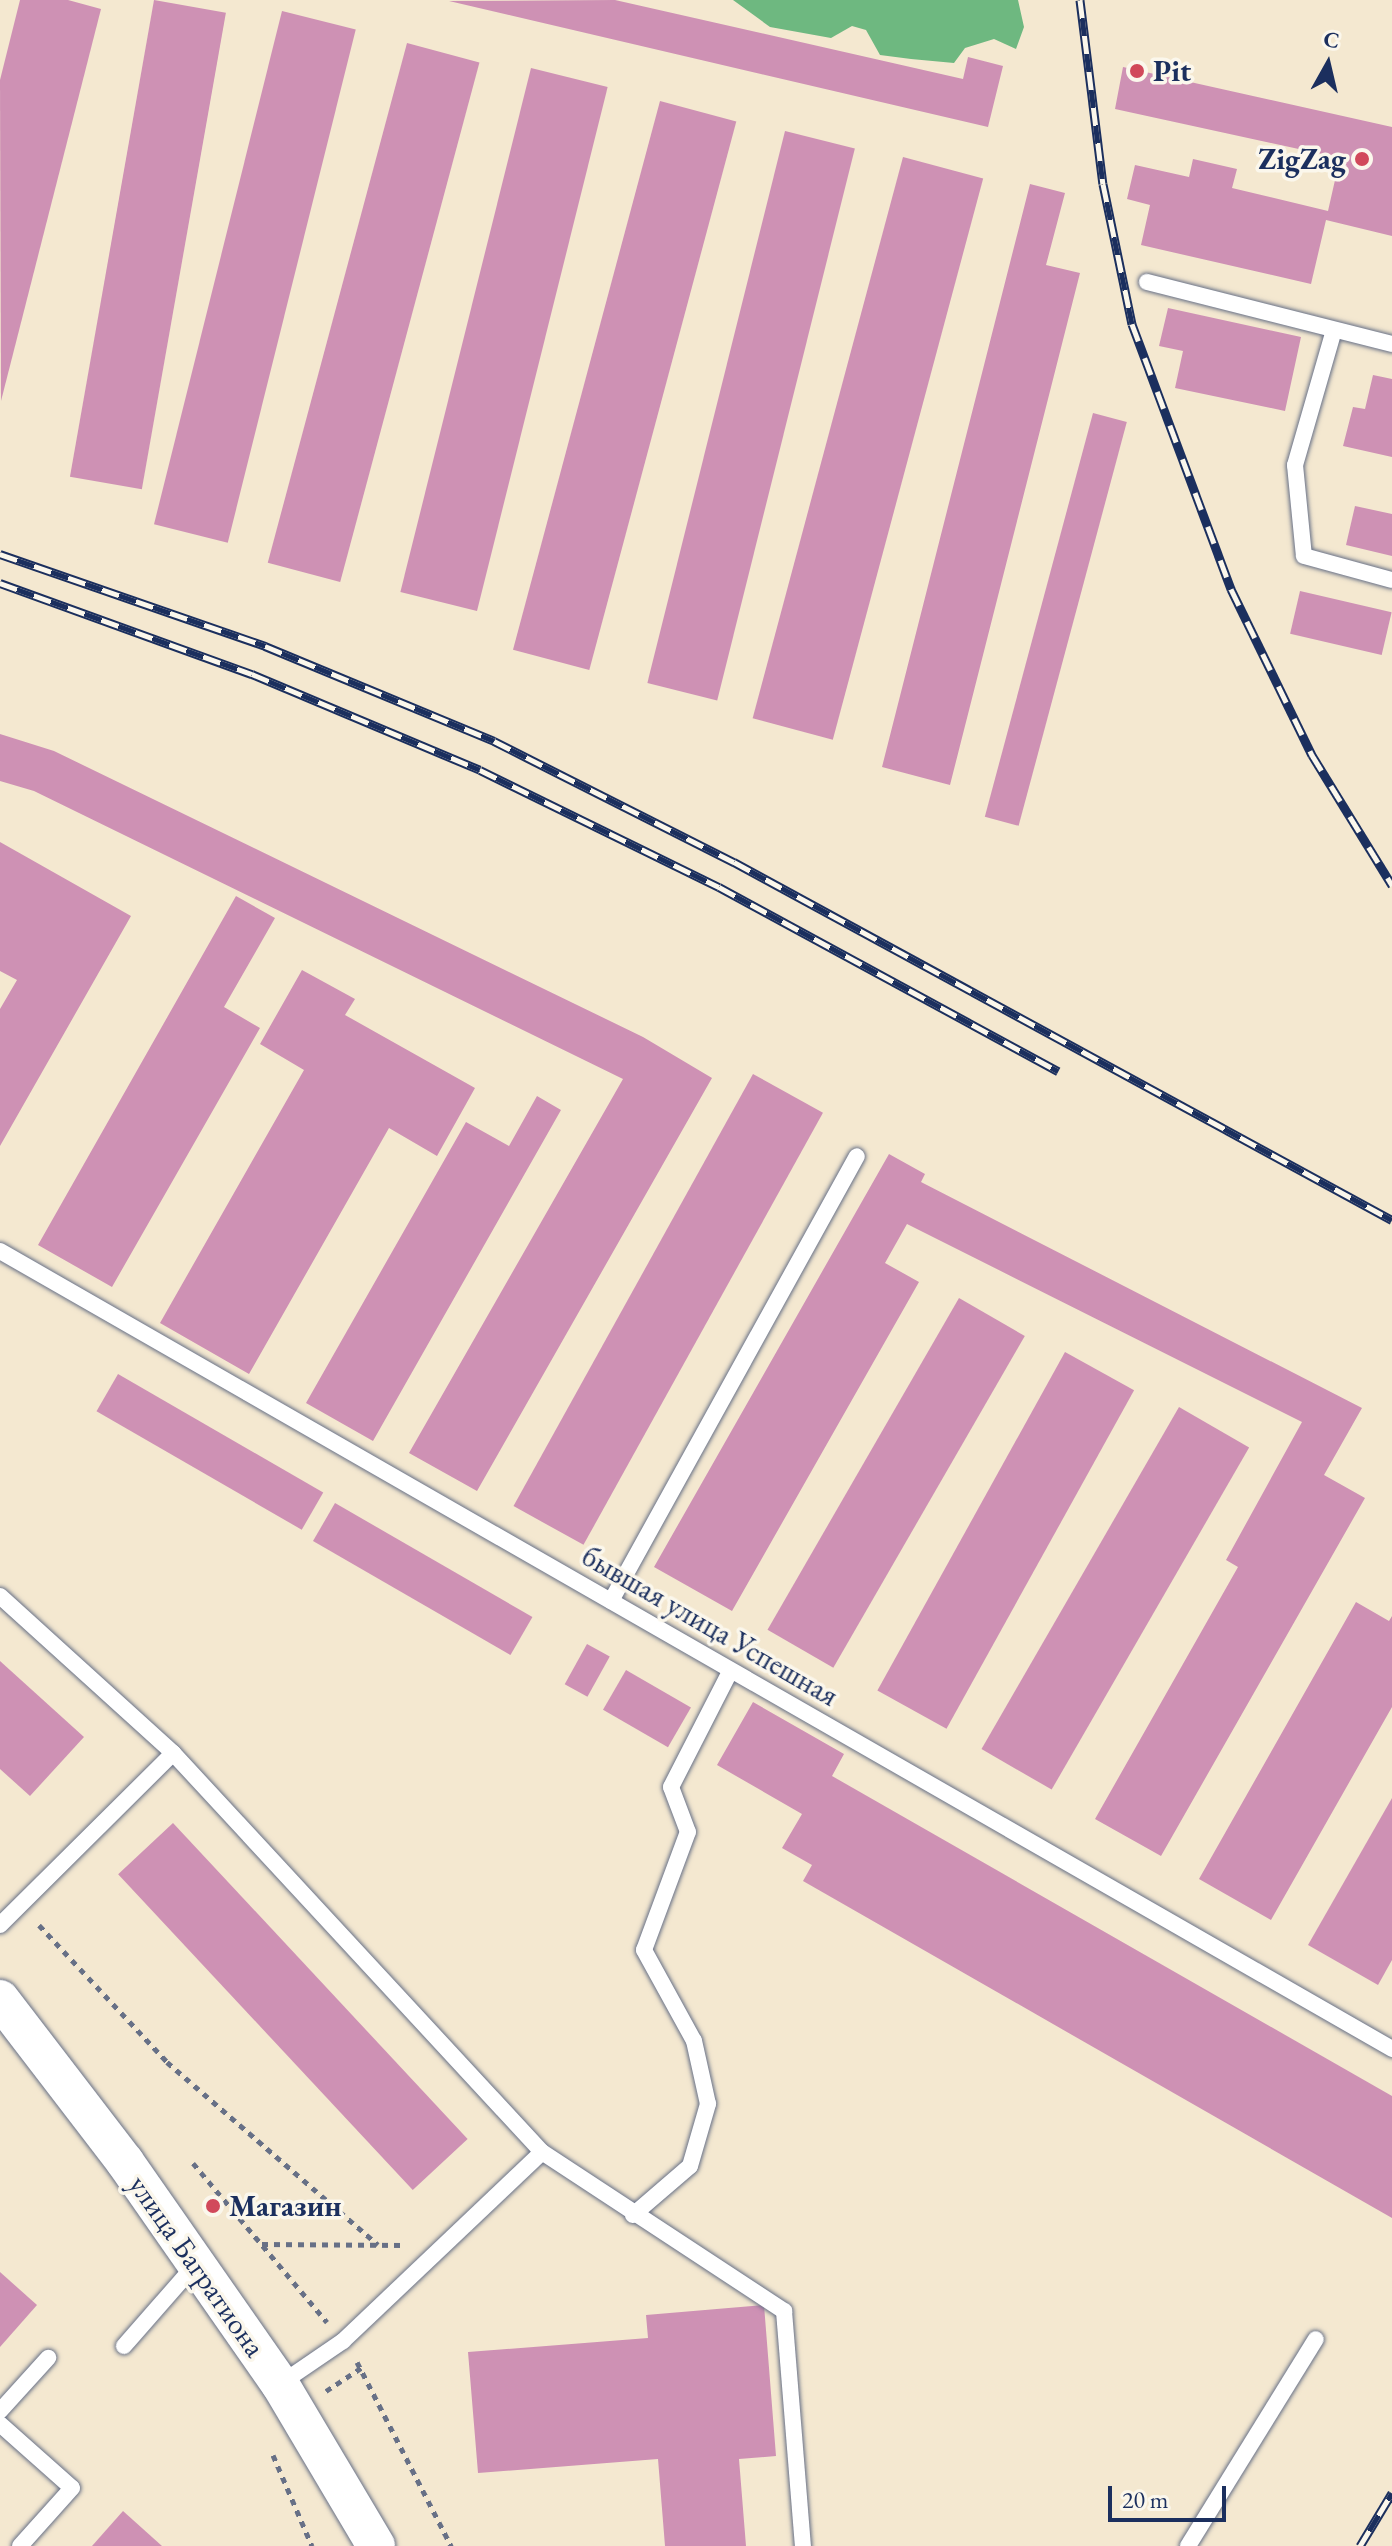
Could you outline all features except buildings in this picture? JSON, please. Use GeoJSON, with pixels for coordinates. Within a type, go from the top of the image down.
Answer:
{"type":"FeatureCollection","features":[{"type":"Feature","properties":{"kind":"street","name":"улица Багратиона"},"geometry":{"type":"LineString","coordinates":[[0,1999],[125,2162],[280,2384],[376,2546]]}},
{"type":"Feature","properties":{"kind":"lane"},"geometry":{"type":"LineString","coordinates":[[1147,282],[1392,344]]}},
{"type":"Feature","properties":{"kind":"lane"},"geometry":{"type":"LineString","coordinates":[[1334,330],[1295,465],[1304,556],[1392,580]]}},
{"type":"Feature","properties":{"kind":"lane"},"geometry":{"type":"LineString","coordinates":[[611,1601],[857,1156]]}},
{"type":"Feature","properties":{"kind":"lane","name":"бывшая улица Успешная"},"geometry":{"type":"LineString","coordinates":[[0,1251],[1392,2049]]}},
{"type":"Feature","properties":{"kind":"lane"},"geometry":{"type":"LineString","coordinates":[[0,1596],[173,1753],[542,2152],[633,2215],[784,2311],[803,2546]]}},
{"type":"Feature","properties":{"kind":"lane"},"geometry":{"type":"LineString","coordinates":[[633,2215],[690,2166],[708,2104],[694,2041],[644,1950],[688,1832],[671,1787],[731,1670]]}},
{"type":"Feature","properties":{"kind":"lane"},"geometry":{"type":"LineString","coordinates":[[0,1925],[173,1753]]}},
{"type":"Feature","properties":{"kind":"lane"},"geometry":{"type":"LineString","coordinates":[[280,2384],[343,2341],[542,2152]]}},
{"type":"Feature","properties":{"kind":"lane"},"geometry":{"type":"LineString","coordinates":[[124,2346],[195,2265]]}},
{"type":"Feature","properties":{"kind":"lane"},"geometry":{"type":"LineString","coordinates":[[1188,2546],[1316,2339]]}},
{"type":"Feature","properties":{"kind":"lane"},"geometry":{"type":"LineString","coordinates":[[0,2411],[48,2358]]}},
{"type":"Feature","properties":{"kind":"lane"},"geometry":{"type":"LineString","coordinates":[[0,2424],[72,2488],[20,2546]]}},
{"type":"Feature","properties":{"kind":"path"},"geometry":{"type":"LineString","coordinates":[[20,1905],[167,2062],[378,2245]]}},
{"type":"Feature","properties":{"kind":"path"},"geometry":{"type":"LineString","coordinates":[[193,2163],[343,2341],[451,2546]]}},
{"type":"Feature","properties":{"kind":"path"},"geometry":{"type":"LineString","coordinates":[[261,2244],[444,2246]]}},
{"type":"Feature","properties":{"kind":"green space"},"geometry":{"type":"Polygon","coordinates":[[[733,0],[1018,0],[1024,27],[1016,49],[994,39],[965,48],[954,63],[880,55],[866,30],[852,26],[831,38],[770,27],[733,0]]]}},
{"type":"Feature","properties":{"kind":"railway"},"geometry":{"type":"LineString","coordinates":[[1080,0],[1103,184],[1132,324],[1231,589],[1312,755],[1392,885]]}},
{"type":"Feature","properties":{"kind":"railway"},"geometry":{"type":"LineString","coordinates":[[0,554],[265,646],[494,741],[734,862],[1392,1220]]}},
{"type":"Feature","properties":{"kind":"railway"},"geometry":{"type":"LineString","coordinates":[[0,583],[252,674],[480,770],[719,887],[1058,1071]]}},
{"type":"Feature","properties":{"kind":"railway"},"geometry":{"type":"LineString","coordinates":[[1360,2546],[1392,2493]]}},
{"type":"Feature","properties":{"kind":"place","name":"Pit"},"geometry":{"type":"Point","coordinates":[1137,71]}},
{"type":"Feature","properties":{"kind":"place","name":"ZigZag"},"geometry":{"type":"Point","coordinates":[1362,159]}},
{"type":"Feature","properties":{"kind":"place","name":"Магазин"},"geometry":{"type":"Point","coordinates":[213,2206]}}]}
